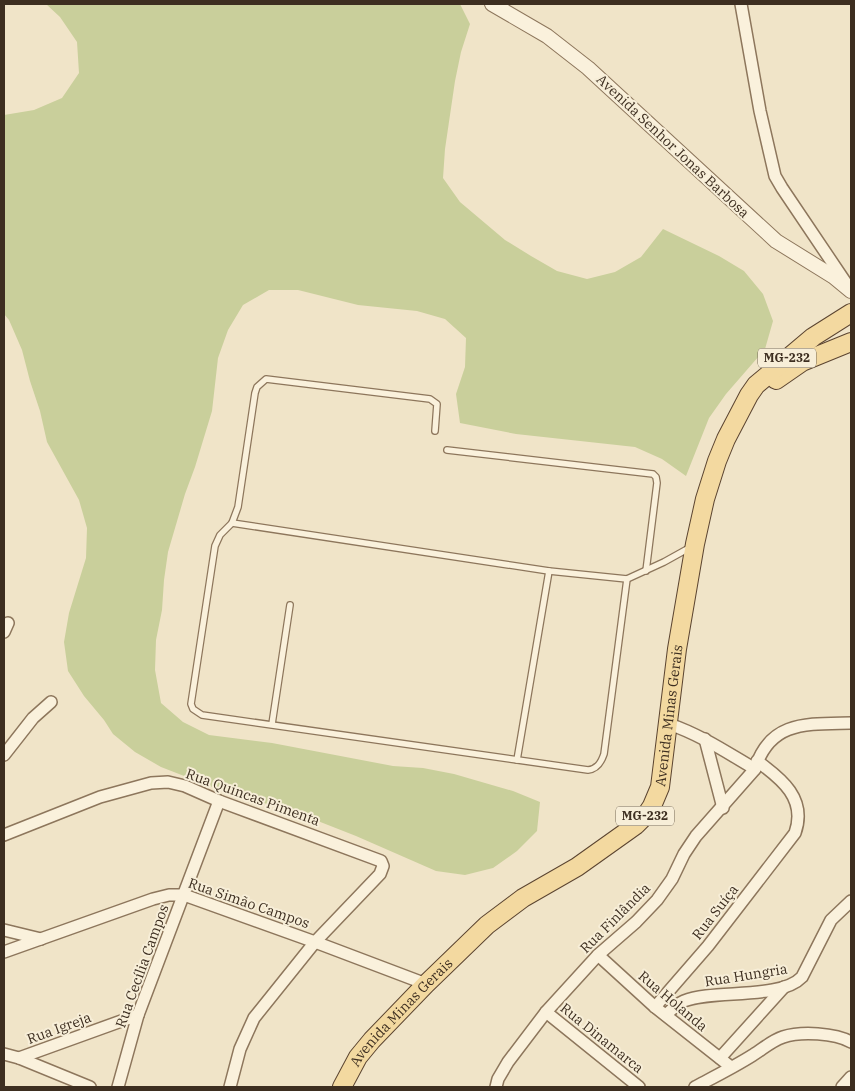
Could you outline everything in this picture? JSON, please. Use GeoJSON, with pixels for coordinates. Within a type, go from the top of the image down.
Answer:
{"type":"FeatureCollection","features":[{"type":"Feature","properties":{"kind":"main road","name":"MG-232"},"geometry":{"type":"LineString","coordinates":[[736,418],[756,385],[775,368],[813,337],[851,317]]}},
{"type":"Feature","properties":{"kind":"main road","name":"MG-232"},"geometry":{"type":"LineString","coordinates":[[736,418],[779,378],[802,362],[851,342]]}},
{"type":"Feature","properties":{"kind":"main road","name":"Avenida Minas Gerais"},"geometry":{"type":"LineString","coordinates":[[342,1087],[358,1057],[372,1040],[487,925],[523,898],[577,867],[636,826],[646,816],[652,806],[660,786],[677,649],[695,544],[705,499],[717,461],[736,418]]}},
{"type":"Feature","properties":{"kind":"street","name":"Avenida Senhor Jonas Barbosa"},"geometry":{"type":"LineString","coordinates":[[492,4],[547,36],[588,68],[776,241],[834,277],[851,291]]}},
{"type":"Feature","properties":{"kind":"street"},"geometry":{"type":"LineString","coordinates":[[741,4],[760,111],[775,176],[851,291]]}},
{"type":"Feature","properties":{"kind":"street"},"geometry":{"type":"LineString","coordinates":[[4,755],[33,718],[51,702]]}},
{"type":"Feature","properties":{"kind":"street"},"geometry":{"type":"LineString","coordinates":[[669,724],[705,739],[756,765],[767,743],[778,734],[804,725],[851,723]]}},
{"type":"Feature","properties":{"kind":"street"},"geometry":{"type":"LineString","coordinates":[[705,739],[723,808]]}},
{"type":"Feature","properties":{"kind":"street","name":"Rua Finlândia"},"geometry":{"type":"LineString","coordinates":[[496,1087],[498,1079],[508,1062],[546,1012],[598,955],[636,922],[657,900],[672,879],[684,854],[696,836],[723,808],[756,765]]}},
{"type":"Feature","properties":{"kind":"street","name":"Rua Suíça"},"geometry":{"type":"LineString","coordinates":[[655,1007],[708,946],[795,833],[799,822],[798,811],[789,788],[778,776],[756,765]]}},
{"type":"Feature","properties":{"kind":"street","name":"Rua Quincas Pimenta"},"geometry":{"type":"LineString","coordinates":[[4,835],[100,797],[150,783],[168,782],[185,786],[220,801],[378,859],[383,866],[380,874],[315,942]]}},
{"type":"Feature","properties":{"kind":"street","name":"Rua Cecília Campos"},"geometry":{"type":"LineString","coordinates":[[118,1087],[138,1015],[220,801]]}},
{"type":"Feature","properties":{"kind":"street","name":"Rua Simão Campos"},"geometry":{"type":"LineString","coordinates":[[4,952],[153,899],[169,895],[184,895],[426,984]]}},
{"type":"Feature","properties":{"kind":"street","name":"Rua Hungria"},"geometry":{"type":"LineString","coordinates":[[666,1015],[683,1001],[784,987],[796,982],[802,976],[831,920],[851,901]]}},
{"type":"Feature","properties":{"kind":"street"},"geometry":{"type":"LineString","coordinates":[[4,930],[41,939]]}},
{"type":"Feature","properties":{"kind":"street"},"geometry":{"type":"LineString","coordinates":[[230,1087],[240,1049],[254,1018],[315,942]]}},
{"type":"Feature","properties":{"kind":"street","name":"Rua Holanda"},"geometry":{"type":"LineString","coordinates":[[598,955],[655,1007],[732,1067]]}},
{"type":"Feature","properties":{"kind":"street"},"geometry":{"type":"LineString","coordinates":[[720,1058],[784,987]]}},
{"type":"Feature","properties":{"kind":"street","name":"Rua Dinamarca"},"geometry":{"type":"LineString","coordinates":[[546,1012],[639,1087]]}},
{"type":"Feature","properties":{"kind":"street","name":"Rua Igreja"},"geometry":{"type":"LineString","coordinates":[[19,1058],[138,1015]]}},
{"type":"Feature","properties":{"kind":"street"},"geometry":{"type":"LineString","coordinates":[[695,1087],[732,1067],[768,1044],[784,1037],[825,1034],[851,1042]]}},
{"type":"Feature","properties":{"kind":"street"},"geometry":{"type":"LineString","coordinates":[[4,1054],[19,1058],[90,1087]]}},
{"type":"Feature","properties":{"kind":"street"},"geometry":{"type":"LineString","coordinates":[[842,1087],[851,1077]]}},
{"type":"Feature","properties":{"kind":"lane"},"geometry":{"type":"LineString","coordinates":[[435,431],[437,404],[430,399],[266,379],[257,387],[238,507],[232,523],[220,535],[216,546],[192,704],[193,709],[202,714],[592,770],[601,761],[604,754],[627,579]]}},
{"type":"Feature","properties":{"kind":"lane"},"geometry":{"type":"LineString","coordinates":[[447,450],[653,474],[657,483],[646,570]]}},
{"type":"Feature","properties":{"kind":"lane"},"geometry":{"type":"LineString","coordinates":[[232,523],[549,571],[627,579],[695,544]]}},
{"type":"Feature","properties":{"kind":"lane"},"geometry":{"type":"LineString","coordinates":[[517,760],[549,571]]}},
{"type":"Feature","properties":{"kind":"lane"},"geometry":{"type":"LineString","coordinates":[[272,724],[290,605]]}},
{"type":"Feature","properties":{"kind":"green space"},"geometry":{"type":"Polygon","coordinates":[[[46,4],[460,4],[470,24],[461,52],[455,81],[445,149],[443,178],[460,202],[505,240],[557,271],[587,279],[615,272],[641,257],[663,229],[719,256],[744,271],[763,294],[773,321],[765,349],[726,394],[709,418],[686,476],[662,459],[635,447],[516,434],[460,423],[456,394],[465,367],[466,338],[445,319],[417,311],[358,305],[298,290],[269,290],[243,305],[228,330],[218,358],[212,411],[168,552],[162,610],[156,640],[155,670],[161,703],[183,722],[209,735],[272,743],[393,766],[423,768],[454,774],[513,791],[540,802],[537,831],[517,851],[493,868],[465,875],[436,871],[300,814],[215,788],[161,767],[135,752],[113,734],[84,696],[68,671],[64,642],[69,613],[86,558],[87,528],[79,500],[47,442],[22,350],[9,320],[4,314],[4,115],[34,110],[62,98],[79,73],[77,42],[60,17],[46,4]]]}}]}
